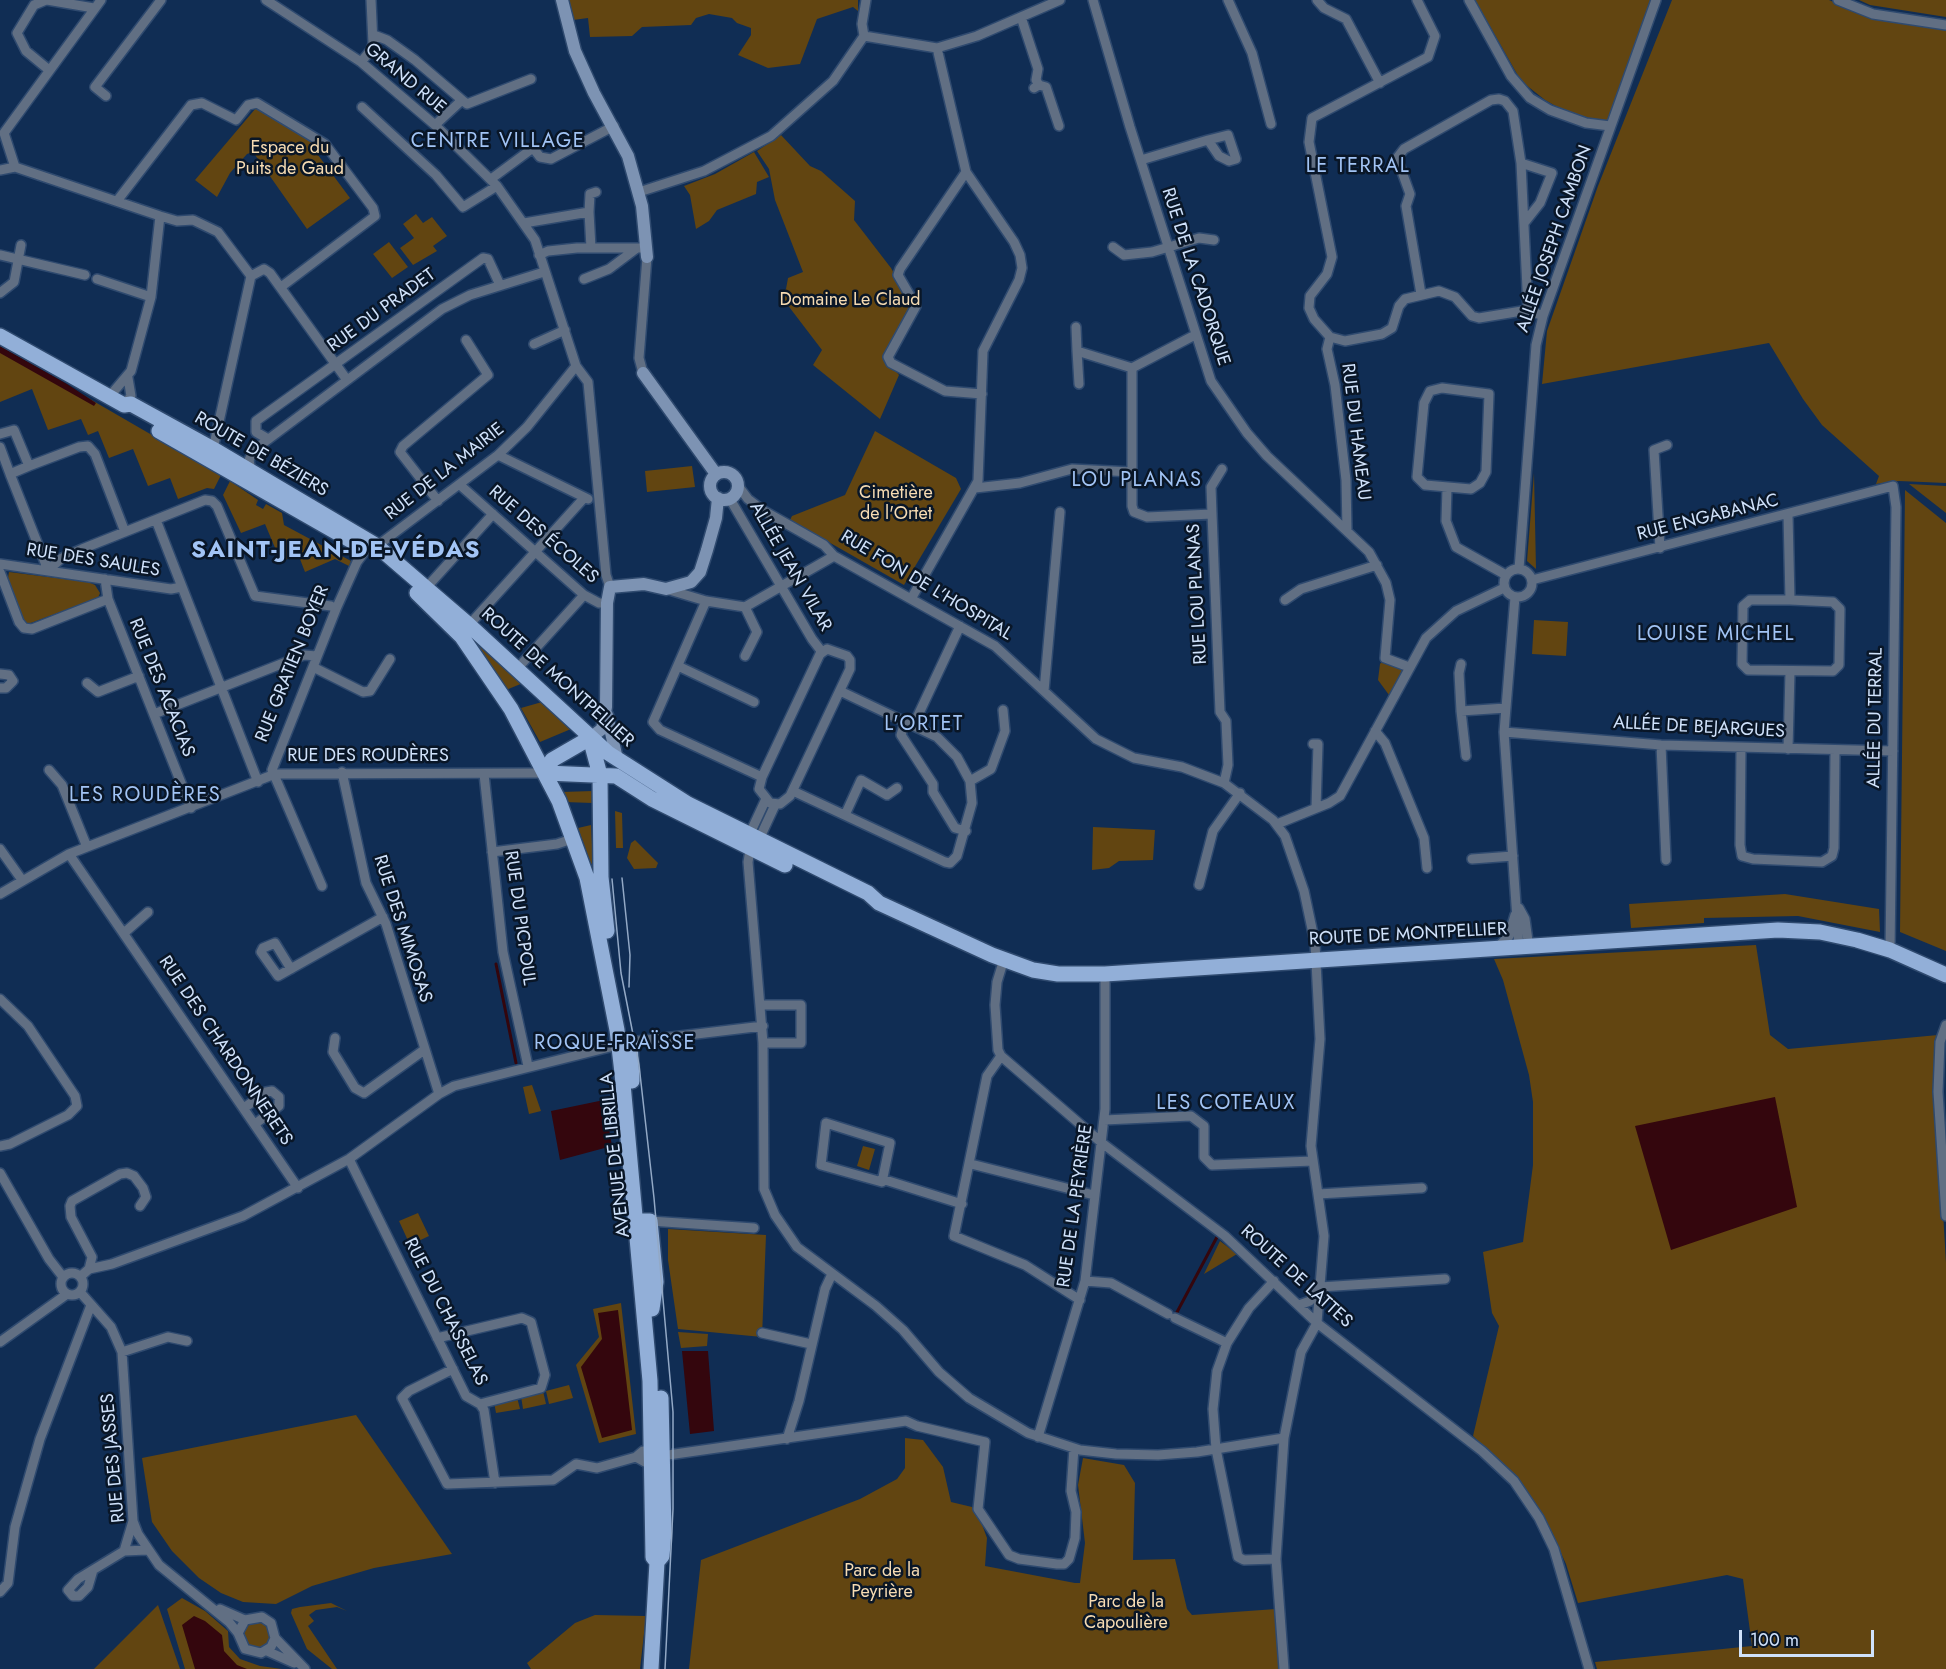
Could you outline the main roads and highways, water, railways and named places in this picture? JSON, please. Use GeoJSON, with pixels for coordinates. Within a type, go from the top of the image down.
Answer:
{"type":"FeatureCollection","features":[{"type":"Feature","properties":{"kind":"main road","name":"ROUTE DE BÉZIERS"},"geometry":{"type":"LineString","coordinates":[[0,336],[124,405],[131,404],[210,454],[372,548]]}},
{"type":"Feature","properties":{"kind":"main road","name":"ROUTE DE BÉZIERS"},"geometry":{"type":"LineString","coordinates":[[210,454],[251,471],[372,548]]}},
{"type":"Feature","properties":{"kind":"main road","name":"ROUTE DE MONTPELLIER"},"geometry":{"type":"LineString","coordinates":[[372,548],[426,588],[469,625],[590,738],[617,759],[752,844]]}},
{"type":"Feature","properties":{"kind":"main road","name":"ROUTE DE MONTPELLIER"},"geometry":{"type":"LineString","coordinates":[[372,548],[462,637],[511,709],[546,773]]}},
{"type":"Feature","properties":{"kind":"main road"},"geometry":{"type":"LineString","coordinates":[[590,738],[552,760],[546,773],[608,776]]}},
{"type":"Feature","properties":{"kind":"main road","name":"AVENUE DE LIBRILLA"},"geometry":{"type":"LineString","coordinates":[[590,738],[608,776],[601,877],[610,962],[624,1044],[660,1386],[659,1516],[664,1532]]}},
{"type":"Feature","properties":{"kind":"main road","name":"AVENUE DE LIBRILLA"},"geometry":{"type":"LineString","coordinates":[[546,773],[572,833],[587,878],[617,1030],[624,1044],[632,1132],[637,1150],[643,1221],[647,1358],[659,1455],[664,1532],[662,1556],[657,1562],[651,1669]]}},
{"type":"Feature","properties":{"kind":"main road","name":"ROUTE DE MONTPELLIER"},"geometry":{"type":"LineString","coordinates":[[608,776],[652,799],[868,893],[879,903],[1004,960],[1033,970],[1058,974],[1106,974],[1778,930],[1820,932],[1890,950],[1946,975]]}},
{"type":"Feature","properties":{"kind":"main road","name":"AVENUE DE LIBRILLA"},"geometry":{"type":"LineString","coordinates":[[657,1562],[653,1557],[659,1455]]}},
{"type":"Feature","properties":{"kind":"waterway"},"geometry":{"type":"LineString","coordinates":[[496,964],[516,1063]]}},
{"type":"Feature","properties":{"kind":"waterway"},"geometry":{"type":"LineString","coordinates":[[1176,1314],[1217,1237]]}},
{"type":"Feature","properties":{"kind":"tram line"},"geometry":{"type":"LineString","coordinates":[[622,878],[630,955],[629,987]]}},
{"type":"Feature","properties":{"kind":"tram line"},"geometry":{"type":"LineString","coordinates":[[612,879],[621,973],[639,1065],[654,1198],[673,1412],[673,1509],[665,1669]]}},
{"type":"Feature","properties":{"kind":"district","name":"CENTRE VILLAGE"},"geometry":{"type":"Point","coordinates":[498,142]}},
{"type":"Feature","properties":{"kind":"district","name":"LE TERRAL"},"geometry":{"type":"Point","coordinates":[1358,167]}},
{"type":"Feature","properties":{"kind":"district","name":"LOU PLANAS"},"geometry":{"type":"Point","coordinates":[1137,481]}},
{"type":"Feature","properties":{"kind":"district","name":"SAINT-JEAN-DE-VÉDAS"},"geometry":{"type":"Point","coordinates":[336,551]}},
{"type":"Feature","properties":{"kind":"district","name":"LOUISE MICHEL"},"geometry":{"type":"Point","coordinates":[1716,635]}},
{"type":"Feature","properties":{"kind":"district","name":"L'ORTET"},"geometry":{"type":"Point","coordinates":[924,725]}},
{"type":"Feature","properties":{"kind":"district","name":"LES ROUDÈRES"},"geometry":{"type":"Point","coordinates":[145,796]}},
{"type":"Feature","properties":{"kind":"district","name":"ROQUE-FRAÏSSE"},"geometry":{"type":"Point","coordinates":[615,1044]}},
{"type":"Feature","properties":{"kind":"district","name":"LES COTEAUX"},"geometry":{"type":"Point","coordinates":[1226,1104]}},
{"type":"Feature","properties":{"kind":"park label","name":"Espace du Puits de Gaud"},"geometry":{"type":"Point","coordinates":[290,159]}},
{"type":"Feature","properties":{"kind":"park label","name":"Domaine Le Claud"},"geometry":{"type":"Point","coordinates":[850,301]}},
{"type":"Feature","properties":{"kind":"park label","name":"Cimetière de l'Ortet"},"geometry":{"type":"Point","coordinates":[896,504]}},
{"type":"Feature","properties":{"kind":"park label","name":"Parc de la Peyrière"},"geometry":{"type":"Point","coordinates":[882,1582]}},
{"type":"Feature","properties":{"kind":"park label","name":"Parc de la Capoulière"},"geometry":{"type":"Point","coordinates":[1126,1613]}}]}
